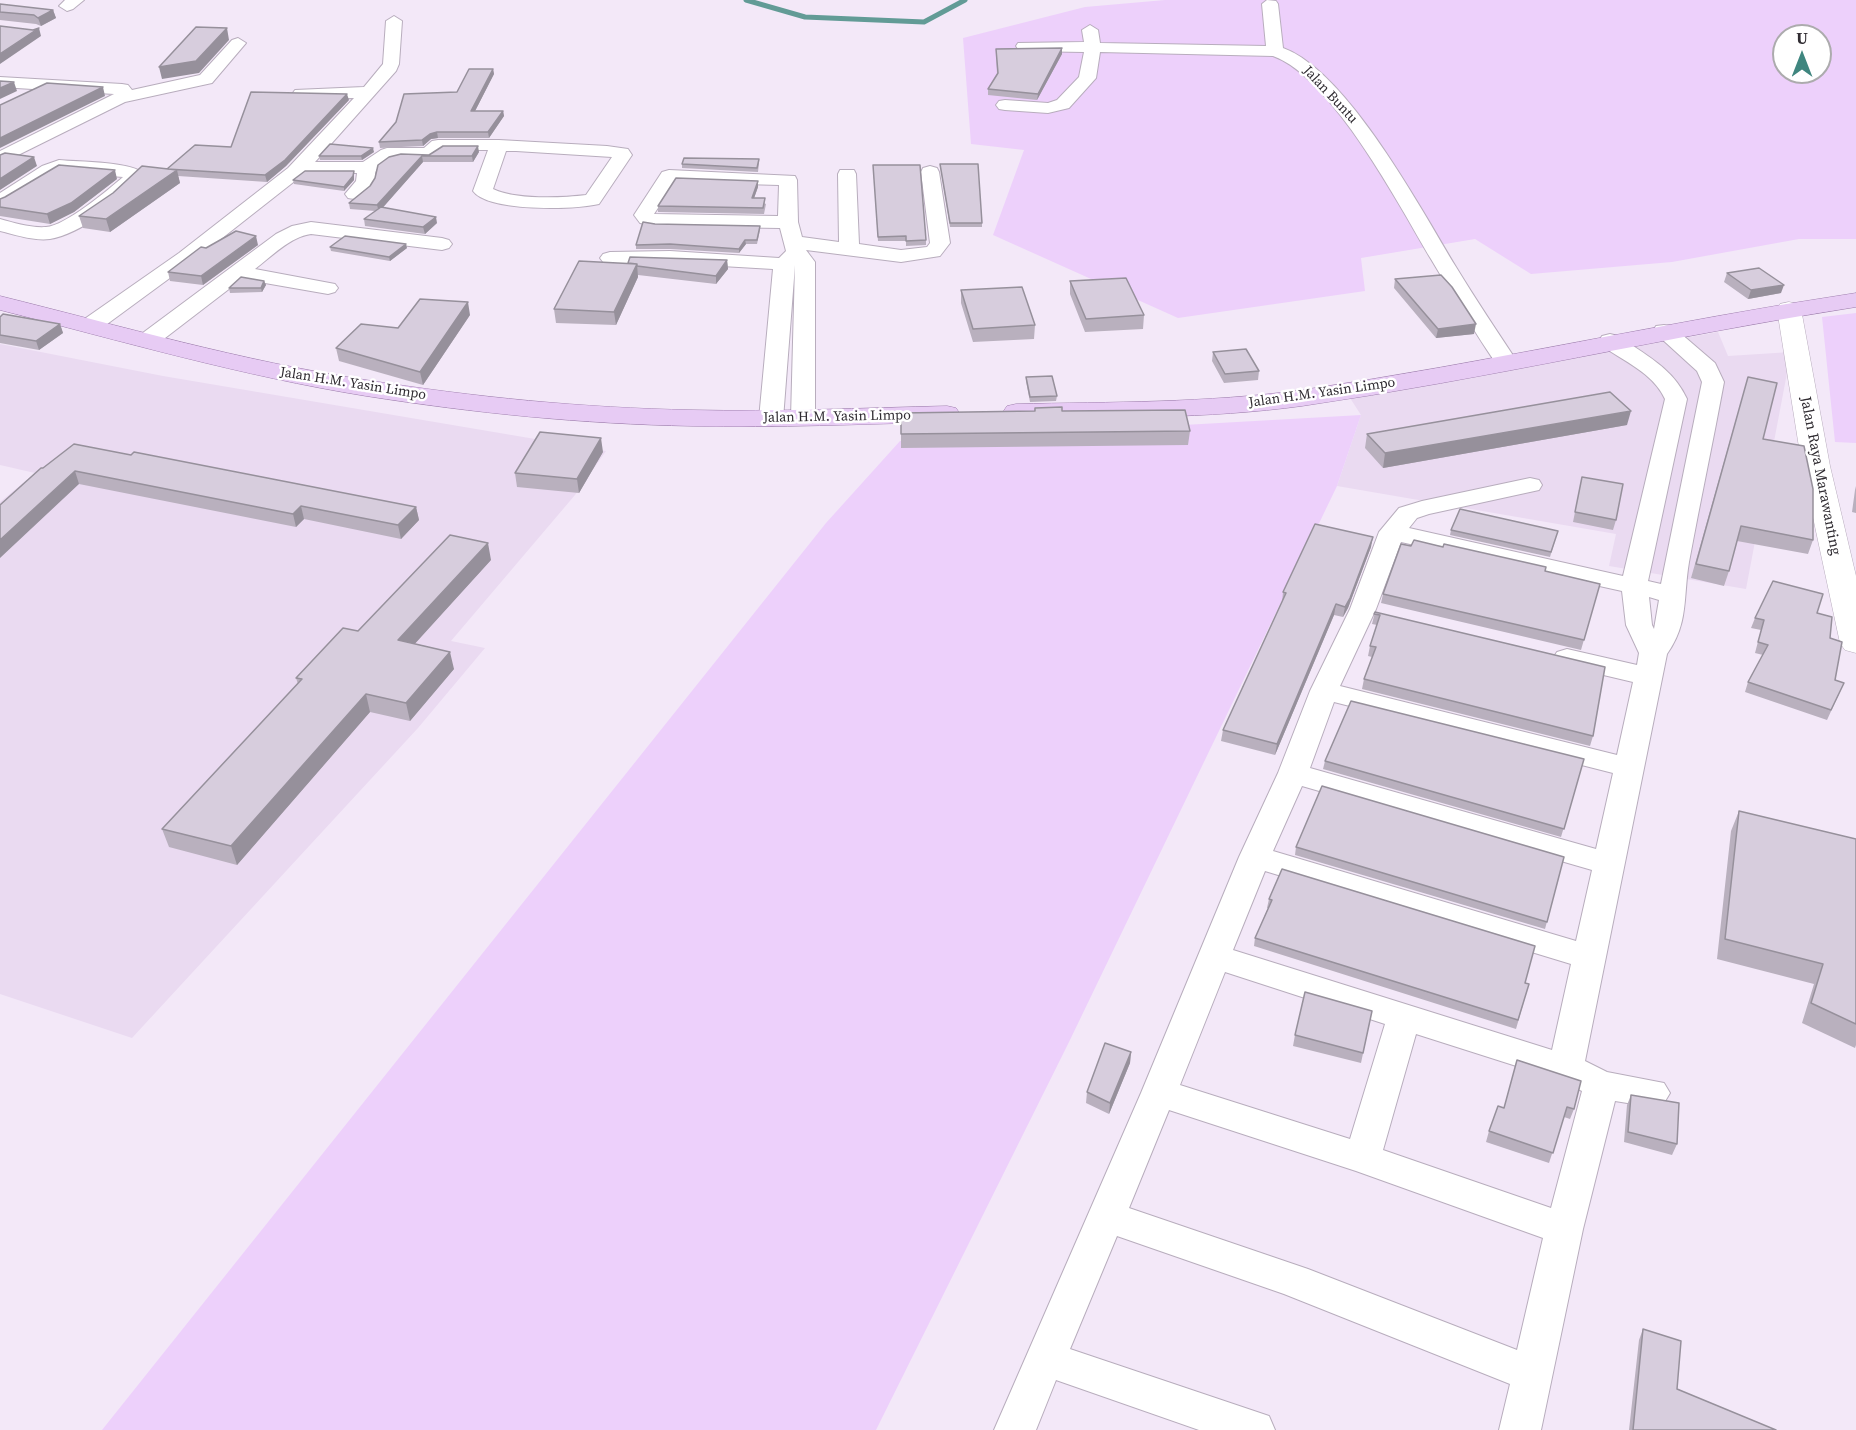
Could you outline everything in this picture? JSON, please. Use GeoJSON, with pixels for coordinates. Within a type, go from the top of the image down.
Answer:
{"type":"FeatureCollection","features":[{"type":"Feature","properties":{"kind":"main road","name":"Jalan H.M. Yasin Limpo"},"geometry":{"type":"LineString","coordinates":[[0,303],[242,364],[318,380],[473,402],[629,416],[771,419],[1257,404],[1406,382],[1664,331],[1856,300]]}},
{"type":"Feature","properties":{"kind":"street"},"geometry":{"type":"LineString","coordinates":[[1270,4],[1275,51]]}},
{"type":"Feature","properties":{"kind":"street"},"geometry":{"type":"LineString","coordinates":[[91,325],[204,243],[300,167],[381,79],[391,64],[394,21]]}},
{"type":"Feature","properties":{"kind":"street"},"geometry":{"type":"LineString","coordinates":[[1005,105],[1048,108],[1064,104],[1087,78],[1093,47],[1090,28]]}},
{"type":"Feature","properties":{"kind":"street"},"geometry":{"type":"LineString","coordinates":[[0,158],[119,98],[206,79],[238,43]]}},
{"type":"Feature","properties":{"kind":"street","name":"Jalan Buntu"},"geometry":{"type":"LineString","coordinates":[[1024,46],[1275,51],[1292,57],[1356,123],[1389,170],[1454,281],[1507,363]]}},
{"type":"Feature","properties":{"kind":"street"},"geometry":{"type":"LineString","coordinates":[[0,82],[125,90],[119,98]]}},
{"type":"Feature","properties":{"kind":"street"},"geometry":{"type":"LineString","coordinates":[[19,98],[47,84]]}},
{"type":"Feature","properties":{"kind":"street"},"geometry":{"type":"LineString","coordinates":[[301,94],[369,92]]}},
{"type":"Feature","properties":{"kind":"street"},"geometry":{"type":"LineString","coordinates":[[300,167],[367,168],[387,154],[429,154],[438,145],[499,145],[616,152],[623,155],[592,200],[517,201],[496,197],[483,191],[499,145]]}},
{"type":"Feature","properties":{"kind":"street"},"geometry":{"type":"LineString","coordinates":[[0,201],[59,166],[130,172],[136,175],[114,194],[60,231],[44,233],[0,225]]}},
{"type":"Feature","properties":{"kind":"street"},"geometry":{"type":"LineString","coordinates":[[355,194],[365,182],[367,168]]}},
{"type":"Feature","properties":{"kind":"street"},"geometry":{"type":"LineString","coordinates":[[610,258],[792,253],[849,249],[901,256],[925,255],[939,247],[940,243],[930,172]]}},
{"type":"Feature","properties":{"kind":"street"},"geometry":{"type":"LineString","coordinates":[[848,174],[849,249]]}},
{"type":"Feature","properties":{"kind":"street"},"geometry":{"type":"LineString","coordinates":[[0,176],[30,182]]}},
{"type":"Feature","properties":{"kind":"street"},"geometry":{"type":"LineString","coordinates":[[771,419],[792,253],[788,222],[788,180],[669,176],[644,215],[645,218],[655,220],[788,222]]}},
{"type":"Feature","properties":{"kind":"street"},"geometry":{"type":"LineString","coordinates":[[148,340],[283,238],[308,228],[442,244]]}},
{"type":"Feature","properties":{"kind":"street"},"geometry":{"type":"LineString","coordinates":[[792,253],[805,262],[803,418]]}},
{"type":"Feature","properties":{"kind":"street"},"geometry":{"type":"LineString","coordinates":[[238,272],[328,288]]}},
{"type":"Feature","properties":{"kind":"street","name":"Jalan Raya Marawanting"},"geometry":{"type":"LineString","coordinates":[[1789,309],[1816,466],[1856,643]]}},
{"type":"Feature","properties":{"kind":"street"},"geometry":{"type":"LineString","coordinates":[[1566,1068],[1651,665],[1668,630],[1676,566],[1713,382],[1712,376],[1702,363],[1664,331]]}},
{"type":"Feature","properties":{"kind":"street"},"geometry":{"type":"LineString","coordinates":[[1610,341],[1667,383],[1676,399],[1634,585],[1639,625],[1651,665]]}},
{"type":"Feature","properties":{"kind":"street"},"geometry":{"type":"LineString","coordinates":[[1654,372],[1702,363]]}},
{"type":"Feature","properties":{"kind":"street"},"geometry":{"type":"LineString","coordinates":[[1015,1430],[1159,1093],[1255,857],[1293,773],[1324,691],[1375,612],[1392,531],[1408,513],[1422,508],[1530,484]]}},
{"type":"Feature","properties":{"kind":"street"},"geometry":{"type":"LineString","coordinates":[[1392,531],[1474,552],[1673,595]]}},
{"type":"Feature","properties":{"kind":"street"},"geometry":{"type":"LineString","coordinates":[[1640,558],[1676,566]]}},
{"type":"Feature","properties":{"kind":"street"},"geometry":{"type":"LineString","coordinates":[[1546,653],[1651,665]]}},
{"type":"Feature","properties":{"kind":"street"},"geometry":{"type":"LineString","coordinates":[[1324,691],[1628,767]]}},
{"type":"Feature","properties":{"kind":"street"},"geometry":{"type":"LineString","coordinates":[[1293,773],[1610,864]]}},
{"type":"Feature","properties":{"kind":"street"},"geometry":{"type":"LineString","coordinates":[[1255,857],[1589,957]]}},
{"type":"Feature","properties":{"kind":"street"},"geometry":{"type":"LineString","coordinates":[[1215,957],[1566,1068],[1601,1085],[1652,1093]]}},
{"type":"Feature","properties":{"kind":"street"},"geometry":{"type":"LineString","coordinates":[[1362,1158],[1404,1016]]}},
{"type":"Feature","properties":{"kind":"street"},"geometry":{"type":"LineString","coordinates":[[1520,1430],[1564,1229],[1601,1085]]}},
{"type":"Feature","properties":{"kind":"street"},"geometry":{"type":"LineString","coordinates":[[1159,1093],[1362,1158],[1564,1229]]}},
{"type":"Feature","properties":{"kind":"street"},"geometry":{"type":"LineString","coordinates":[[1105,1216],[1294,1281],[1532,1374]]}},
{"type":"Feature","properties":{"kind":"street"},"geometry":{"type":"LineString","coordinates":[[1044,1358],[1254,1430]]}},
{"type":"Feature","properties":{"kind":"shaded area"},"geometry":{"type":"Polygon","coordinates":[[[1165,0],[1856,0],[1856,239],[1799,239],[1672,262],[1531,274],[1475,239],[1361,258],[1365,291],[1178,318],[993,235],[1024,150],[971,144],[963,38],[1085,7],[1165,0]]]}},
{"type":"Feature","properties":{"kind":"shaded area"},"geometry":{"type":"Polygon","coordinates":[[[1856,313],[1856,443],[1835,442],[1822,317],[1856,313]]]}},
{"type":"Feature","properties":{"kind":"shaded area"},"geometry":{"type":"Polygon","coordinates":[[[1718,332],[1728,356],[1791,352],[1746,589],[1609,566],[1616,534],[1337,486],[1361,415],[1350,398],[1718,332]]]}},
{"type":"Feature","properties":{"kind":"shaded area"},"geometry":{"type":"Polygon","coordinates":[[[0,344],[163,376],[606,451],[575,495],[451,641],[485,648],[418,728],[132,1038],[0,994],[0,502],[35,473],[0,465],[0,344]]]}},
{"type":"Feature","properties":{"kind":"shaded area"},"geometry":{"type":"Polygon","coordinates":[[[1361,415],[1337,486],[1069,1042],[876,1430],[102,1430],[826,523],[900,441],[1361,415]]]}},
{"type":"Feature","properties":{"kind":"building"},"geometry":{"type":"Polygon","coordinates":[[[0,4],[53,10],[38,18],[34,15],[0,12],[0,4]]]}},
{"type":"Feature","properties":{"kind":"building"},"geometry":{"type":"Polygon","coordinates":[[[0,26],[33,30],[39,28],[0,54],[0,26]]]}},
{"type":"Feature","properties":{"kind":"building"},"geometry":{"type":"Polygon","coordinates":[[[196,27],[227,28],[196,61],[159,67],[196,27]]]}},
{"type":"Feature","properties":{"kind":"building"},"geometry":{"type":"Polygon","coordinates":[[[1062,48],[1038,94],[988,89],[998,73],[996,49],[1062,48]]]}},
{"type":"Feature","properties":{"kind":"building"},"geometry":{"type":"Polygon","coordinates":[[[469,69],[493,69],[471,111],[503,111],[488,132],[437,132],[422,140],[379,142],[396,122],[404,94],[457,92],[469,69]]]}},
{"type":"Feature","properties":{"kind":"building"},"geometry":{"type":"Polygon","coordinates":[[[0,81],[14,82],[0,88],[0,81]]]}},
{"type":"Feature","properties":{"kind":"building"},"geometry":{"type":"Polygon","coordinates":[[[47,83],[103,87],[0,138],[0,105],[47,83]]]}},
{"type":"Feature","properties":{"kind":"building"},"geometry":{"type":"Polygon","coordinates":[[[251,92],[347,94],[285,160],[265,175],[167,169],[195,145],[231,147],[251,92]]]}},
{"type":"Feature","properties":{"kind":"building"},"geometry":{"type":"Polygon","coordinates":[[[330,144],[373,148],[361,156],[319,156],[330,144]]]}},
{"type":"Feature","properties":{"kind":"building"},"geometry":{"type":"Polygon","coordinates":[[[443,146],[478,146],[472,156],[422,156],[377,205],[349,203],[370,186],[375,178],[378,165],[389,157],[401,154],[429,155],[443,146]]]}},
{"type":"Feature","properties":{"kind":"building"},"geometry":{"type":"Polygon","coordinates":[[[5,153],[34,157],[0,179],[0,155],[5,153]]]}},
{"type":"Feature","properties":{"kind":"building"},"geometry":{"type":"Polygon","coordinates":[[[684,158],[759,159],[757,168],[682,164],[684,158]]]}},
{"type":"Feature","properties":{"kind":"building"},"geometry":{"type":"Polygon","coordinates":[[[940,164],[978,164],[982,223],[950,223],[940,164]]]}},
{"type":"Feature","properties":{"kind":"building"},"geometry":{"type":"Polygon","coordinates":[[[59,165],[115,170],[71,203],[47,214],[0,207],[0,199],[59,165]]]}},
{"type":"Feature","properties":{"kind":"building"},"geometry":{"type":"Polygon","coordinates":[[[873,165],[920,165],[926,240],[906,241],[906,236],[878,237],[873,165]]]}},
{"type":"Feature","properties":{"kind":"building"},"geometry":{"type":"Polygon","coordinates":[[[142,166],[177,170],[106,219],[79,216],[113,193],[142,166]]]}},
{"type":"Feature","properties":{"kind":"building"},"geometry":{"type":"Polygon","coordinates":[[[305,171],[354,171],[353,176],[344,187],[293,180],[305,171]]]}},
{"type":"Feature","properties":{"kind":"building"},"geometry":{"type":"Polygon","coordinates":[[[676,178],[758,181],[752,198],[765,198],[763,208],[658,206],[676,178]]]}},
{"type":"Feature","properties":{"kind":"building"},"geometry":{"type":"Polygon","coordinates":[[[381,207],[436,217],[423,227],[364,219],[381,207]]]}},
{"type":"Feature","properties":{"kind":"building"},"geometry":{"type":"Polygon","coordinates":[[[643,222],[760,226],[757,240],[745,240],[739,249],[670,244],[636,245],[643,222]]]}},
{"type":"Feature","properties":{"kind":"building"},"geometry":{"type":"Polygon","coordinates":[[[236,231],[256,236],[201,276],[168,272],[201,247],[206,248],[236,231]]]}},
{"type":"Feature","properties":{"kind":"building"},"geometry":{"type":"Polygon","coordinates":[[[345,236],[406,244],[389,257],[330,247],[345,236]]]}},
{"type":"Feature","properties":{"kind":"building"},"geometry":{"type":"Polygon","coordinates":[[[630,257],[727,260],[716,276],[637,266],[637,264],[628,263],[630,257]]]}},
{"type":"Feature","properties":{"kind":"building"},"geometry":{"type":"Polygon","coordinates":[[[579,261],[637,264],[614,312],[554,309],[579,261]]]}},
{"type":"Feature","properties":{"kind":"building"},"geometry":{"type":"Polygon","coordinates":[[[1759,268],[1784,285],[1751,290],[1727,273],[1759,268]]]}},
{"type":"Feature","properties":{"kind":"building"},"geometry":{"type":"Polygon","coordinates":[[[1441,275],[1452,287],[1476,324],[1438,329],[1395,279],[1441,275]]]}},
{"type":"Feature","properties":{"kind":"building"},"geometry":{"type":"Polygon","coordinates":[[[241,277],[264,281],[261,288],[229,288],[241,277]]]}},
{"type":"Feature","properties":{"kind":"building"},"geometry":{"type":"Polygon","coordinates":[[[1126,278],[1144,315],[1086,319],[1070,281],[1126,278]]]}},
{"type":"Feature","properties":{"kind":"building"},"geometry":{"type":"Polygon","coordinates":[[[1022,287],[1035,325],[973,329],[961,290],[1022,287]]]}},
{"type":"Feature","properties":{"kind":"building"},"geometry":{"type":"Polygon","coordinates":[[[420,299],[468,302],[420,372],[336,348],[361,324],[398,328],[420,299]]]}},
{"type":"Feature","properties":{"kind":"building"},"geometry":{"type":"Polygon","coordinates":[[[3,314],[60,324],[36,341],[0,335],[0,317],[3,314]]]}},
{"type":"Feature","properties":{"kind":"building"},"geometry":{"type":"Polygon","coordinates":[[[1246,349],[1259,371],[1225,374],[1213,352],[1246,349]]]}},
{"type":"Feature","properties":{"kind":"building"},"geometry":{"type":"Polygon","coordinates":[[[1052,376],[1057,396],[1030,397],[1026,377],[1052,376]]]}},
{"type":"Feature","properties":{"kind":"building"},"geometry":{"type":"Polygon","coordinates":[[[1748,377],[1777,383],[1763,439],[1804,446],[1813,489],[1813,540],[1741,526],[1729,571],[1696,564],[1748,377]]]}},
{"type":"Feature","properties":{"kind":"building"},"geometry":{"type":"Polygon","coordinates":[[[1610,392],[1631,411],[1385,453],[1367,434],[1610,392]]]}},
{"type":"Feature","properties":{"kind":"building"},"geometry":{"type":"Polygon","coordinates":[[[1062,407],[1062,411],[1185,410],[1190,431],[901,434],[901,413],[1035,411],[1035,408],[1062,407]]]}},
{"type":"Feature","properties":{"kind":"building"},"geometry":{"type":"Polygon","coordinates":[[[540,432],[601,438],[577,479],[515,473],[540,432]]]}},
{"type":"Feature","properties":{"kind":"building"},"geometry":{"type":"Polygon","coordinates":[[[74,444],[131,455],[134,452],[416,507],[398,525],[301,506],[293,514],[75,471],[0,540],[0,505],[41,468],[74,444]]]}},
{"type":"Feature","properties":{"kind":"building"},"geometry":{"type":"Polygon","coordinates":[[[1582,477],[1623,484],[1616,520],[1575,512],[1582,477]]]}},
{"type":"Feature","properties":{"kind":"building"},"geometry":{"type":"Polygon","coordinates":[[[1460,509],[1558,531],[1551,552],[1451,530],[1460,509]]]}},
{"type":"Feature","properties":{"kind":"building"},"geometry":{"type":"Polygon","coordinates":[[[1315,524],[1373,537],[1350,598],[1345,607],[1336,604],[1277,744],[1223,730],[1286,593],[1283,592],[1315,524]]]}},
{"type":"Feature","properties":{"kind":"building"},"geometry":{"type":"Polygon","coordinates":[[[450,535],[488,543],[398,640],[450,652],[406,703],[366,694],[231,846],[162,829],[302,679],[296,678],[343,628],[358,631],[450,535]]]}},
{"type":"Feature","properties":{"kind":"building"},"geometry":{"type":"Polygon","coordinates":[[[1414,540],[1443,547],[1444,544],[1546,567],[1545,571],[1600,584],[1584,640],[1383,594],[1401,544],[1411,546],[1414,540]]]}},
{"type":"Feature","properties":{"kind":"building"},"geometry":{"type":"Polygon","coordinates":[[[1773,581],[1823,594],[1817,613],[1832,617],[1830,638],[1842,642],[1835,680],[1844,683],[1831,710],[1748,682],[1768,645],[1758,642],[1764,620],[1755,618],[1773,581]]]}},
{"type":"Feature","properties":{"kind":"building"},"geometry":{"type":"Polygon","coordinates":[[[1375,612],[1605,667],[1593,736],[1364,679],[1376,647],[1370,646],[1380,615],[1374,614],[1375,612]]]}},
{"type":"Feature","properties":{"kind":"building"},"geometry":{"type":"Polygon","coordinates":[[[1351,701],[1584,759],[1564,829],[1325,761],[1351,701]]]}},
{"type":"Feature","properties":{"kind":"building"},"geometry":{"type":"Polygon","coordinates":[[[1322,786],[1564,857],[1547,922],[1296,847],[1322,786]]]}},
{"type":"Feature","properties":{"kind":"building"},"geometry":{"type":"Polygon","coordinates":[[[1739,811],[1856,839],[1856,1024],[1811,1003],[1823,964],[1725,939],[1739,811]]]}},
{"type":"Feature","properties":{"kind":"building"},"geometry":{"type":"Polygon","coordinates":[[[1282,869],[1535,946],[1525,983],[1529,984],[1518,1020],[1255,938],[1272,900],[1269,899],[1282,869]]]}},
{"type":"Feature","properties":{"kind":"building"},"geometry":{"type":"Polygon","coordinates":[[[1305,992],[1372,1011],[1363,1053],[1295,1035],[1305,992]]]}},
{"type":"Feature","properties":{"kind":"building"},"geometry":{"type":"Polygon","coordinates":[[[1105,1043],[1131,1052],[1110,1103],[1087,1092],[1105,1043]]]}},
{"type":"Feature","properties":{"kind":"building"},"geometry":{"type":"Polygon","coordinates":[[[1517,1060],[1581,1081],[1574,1109],[1567,1107],[1553,1153],[1489,1131],[1498,1106],[1504,1108],[1517,1060]]]}},
{"type":"Feature","properties":{"kind":"building"},"geometry":{"type":"Polygon","coordinates":[[[1631,1095],[1679,1103],[1677,1144],[1628,1132],[1631,1095]]]}},
{"type":"Feature","properties":{"kind":"building"},"geometry":{"type":"Polygon","coordinates":[[[1643,1329],[1681,1341],[1677,1389],[1776,1430],[1633,1430],[1643,1329]]]}},
{"type":"Feature","properties":{"kind":"waterway"},"geometry":{"type":"LineString","coordinates":[[746,0],[805,17],[924,22],[965,0]]}}]}
